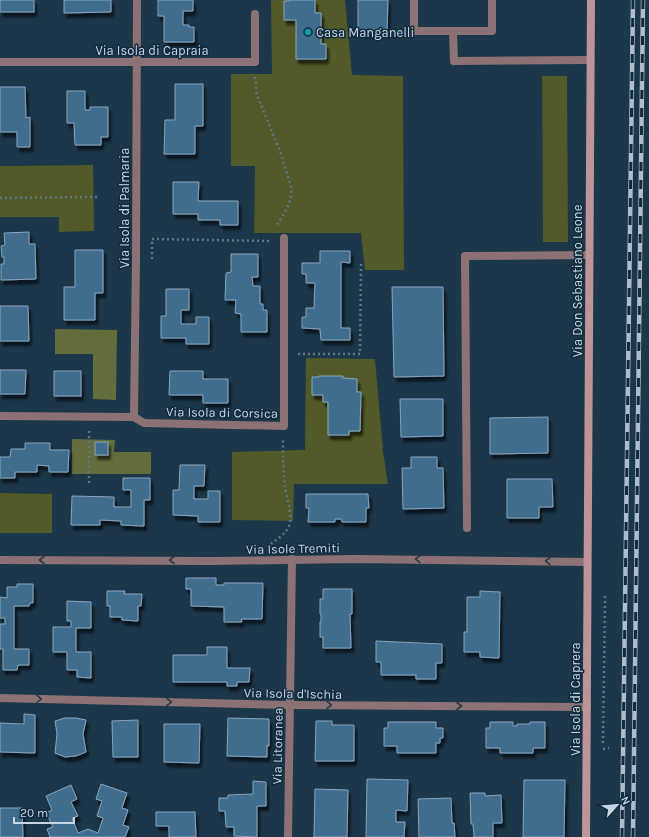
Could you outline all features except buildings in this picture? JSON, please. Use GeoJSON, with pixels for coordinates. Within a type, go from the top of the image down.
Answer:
{"type":"FeatureCollection","features":[{"type":"Feature","properties":{"kind":"street","name":"Via Isola di Palmaria"},"geometry":{"type":"LineString","coordinates":[[134,417],[137,0]]}},
{"type":"Feature","properties":{"kind":"street"},"geometry":{"type":"LineString","coordinates":[[414,0],[414,31],[492,31],[492,0]]}},
{"type":"Feature","properties":{"kind":"street","name":"Via Don Sebastiano Leone"},"geometry":{"type":"LineString","coordinates":[[587,562],[591,0]]}},
{"type":"Feature","properties":{"kind":"street"},"geometry":{"type":"LineString","coordinates":[[255,14],[256,62]]}},
{"type":"Feature","properties":{"kind":"street"},"geometry":{"type":"LineString","coordinates":[[453,31],[454,61],[590,60]]}},
{"type":"Feature","properties":{"kind":"street","name":"Via Isola di Capraia"},"geometry":{"type":"LineString","coordinates":[[0,62],[256,62]]}},
{"type":"Feature","properties":{"kind":"street","name":"Via Isola di Corsica"},"geometry":{"type":"LineString","coordinates":[[0,416],[134,417],[144,423],[284,426],[284,238]]}},
{"type":"Feature","properties":{"kind":"street"},"geometry":{"type":"LineString","coordinates":[[467,528],[465,256],[589,255]]}},
{"type":"Feature","properties":{"kind":"street","name":"Via Isole Tremiti"},"geometry":{"type":"LineString","coordinates":[[0,560],[292,559],[587,562]]}},
{"type":"Feature","properties":{"kind":"street","name":"Via Litoranea"},"geometry":{"type":"LineString","coordinates":[[288,837],[292,559]]}},
{"type":"Feature","properties":{"kind":"street","name":"Via Isola di Caprera"},"geometry":{"type":"LineString","coordinates":[[586,837],[587,562]]}},
{"type":"Feature","properties":{"kind":"street","name":"Via Isola d'Ischia"},"geometry":{"type":"LineString","coordinates":[[0,698],[290,705],[587,707]]}},
{"type":"Feature","properties":{"kind":"path"},"geometry":{"type":"LineString","coordinates":[[256,62],[255,83],[257,95],[281,154],[292,193],[287,209],[274,230]]}},
{"type":"Feature","properties":{"kind":"path"},"geometry":{"type":"LineString","coordinates":[[0,198],[97,197]]}},
{"type":"Feature","properties":{"kind":"path"},"geometry":{"type":"LineString","coordinates":[[152,260],[152,239],[275,241]]}},
{"type":"Feature","properties":{"kind":"path"},"geometry":{"type":"LineString","coordinates":[[284,353],[360,354],[361,264]]}},
{"type":"Feature","properties":{"kind":"path"},"geometry":{"type":"LineString","coordinates":[[89,416],[89,483]]}},
{"type":"Feature","properties":{"kind":"path"},"geometry":{"type":"LineString","coordinates":[[271,544],[286,531],[290,525],[285,488],[283,455]]}},
{"type":"Feature","properties":{"kind":"path"},"geometry":{"type":"LineString","coordinates":[[605,595],[603,748],[609,748]]}},
{"type":"Feature","properties":{"kind":"green space"},"geometry":{"type":"Polygon","coordinates":[[[271,0],[345,0],[352,75],[403,76],[404,270],[365,270],[361,233],[254,233],[255,166],[231,166],[231,74],[272,74],[271,0]]]}},
{"type":"Feature","properties":{"kind":"green space"},"geometry":{"type":"Polygon","coordinates":[[[542,76],[567,76],[568,242],[543,242],[542,76]]]}},
{"type":"Feature","properties":{"kind":"green space"},"geometry":{"type":"Polygon","coordinates":[[[93,165],[94,231],[59,232],[59,217],[0,217],[0,166],[93,165]]]}},
{"type":"Feature","properties":{"kind":"green space"},"geometry":{"type":"Polygon","coordinates":[[[55,329],[117,330],[116,400],[93,399],[93,354],[55,354],[55,329]]]}},
{"type":"Feature","properties":{"kind":"green space"},"geometry":{"type":"Polygon","coordinates":[[[306,358],[375,359],[383,451],[388,484],[294,484],[293,521],[232,520],[232,452],[305,450],[306,358]]]}},
{"type":"Feature","properties":{"kind":"green space"},"geometry":{"type":"Polygon","coordinates":[[[72,439],[115,440],[114,452],[151,452],[151,474],[72,474],[72,439]]]}},
{"type":"Feature","properties":{"kind":"green space"},"geometry":{"type":"Polygon","coordinates":[[[0,493],[52,494],[52,533],[0,533],[0,493]]]}},
{"type":"Feature","properties":{"kind":"railway"},"geometry":{"type":"LineString","coordinates":[[622,837],[633,0]]}},
{"type":"Feature","properties":{"kind":"railway"},"geometry":{"type":"LineString","coordinates":[[633,837],[643,0]]}},
{"type":"Feature","properties":{"kind":"place","name":"Casa Manganelli"},"geometry":{"type":"Point","coordinates":[308,32]}}]}
